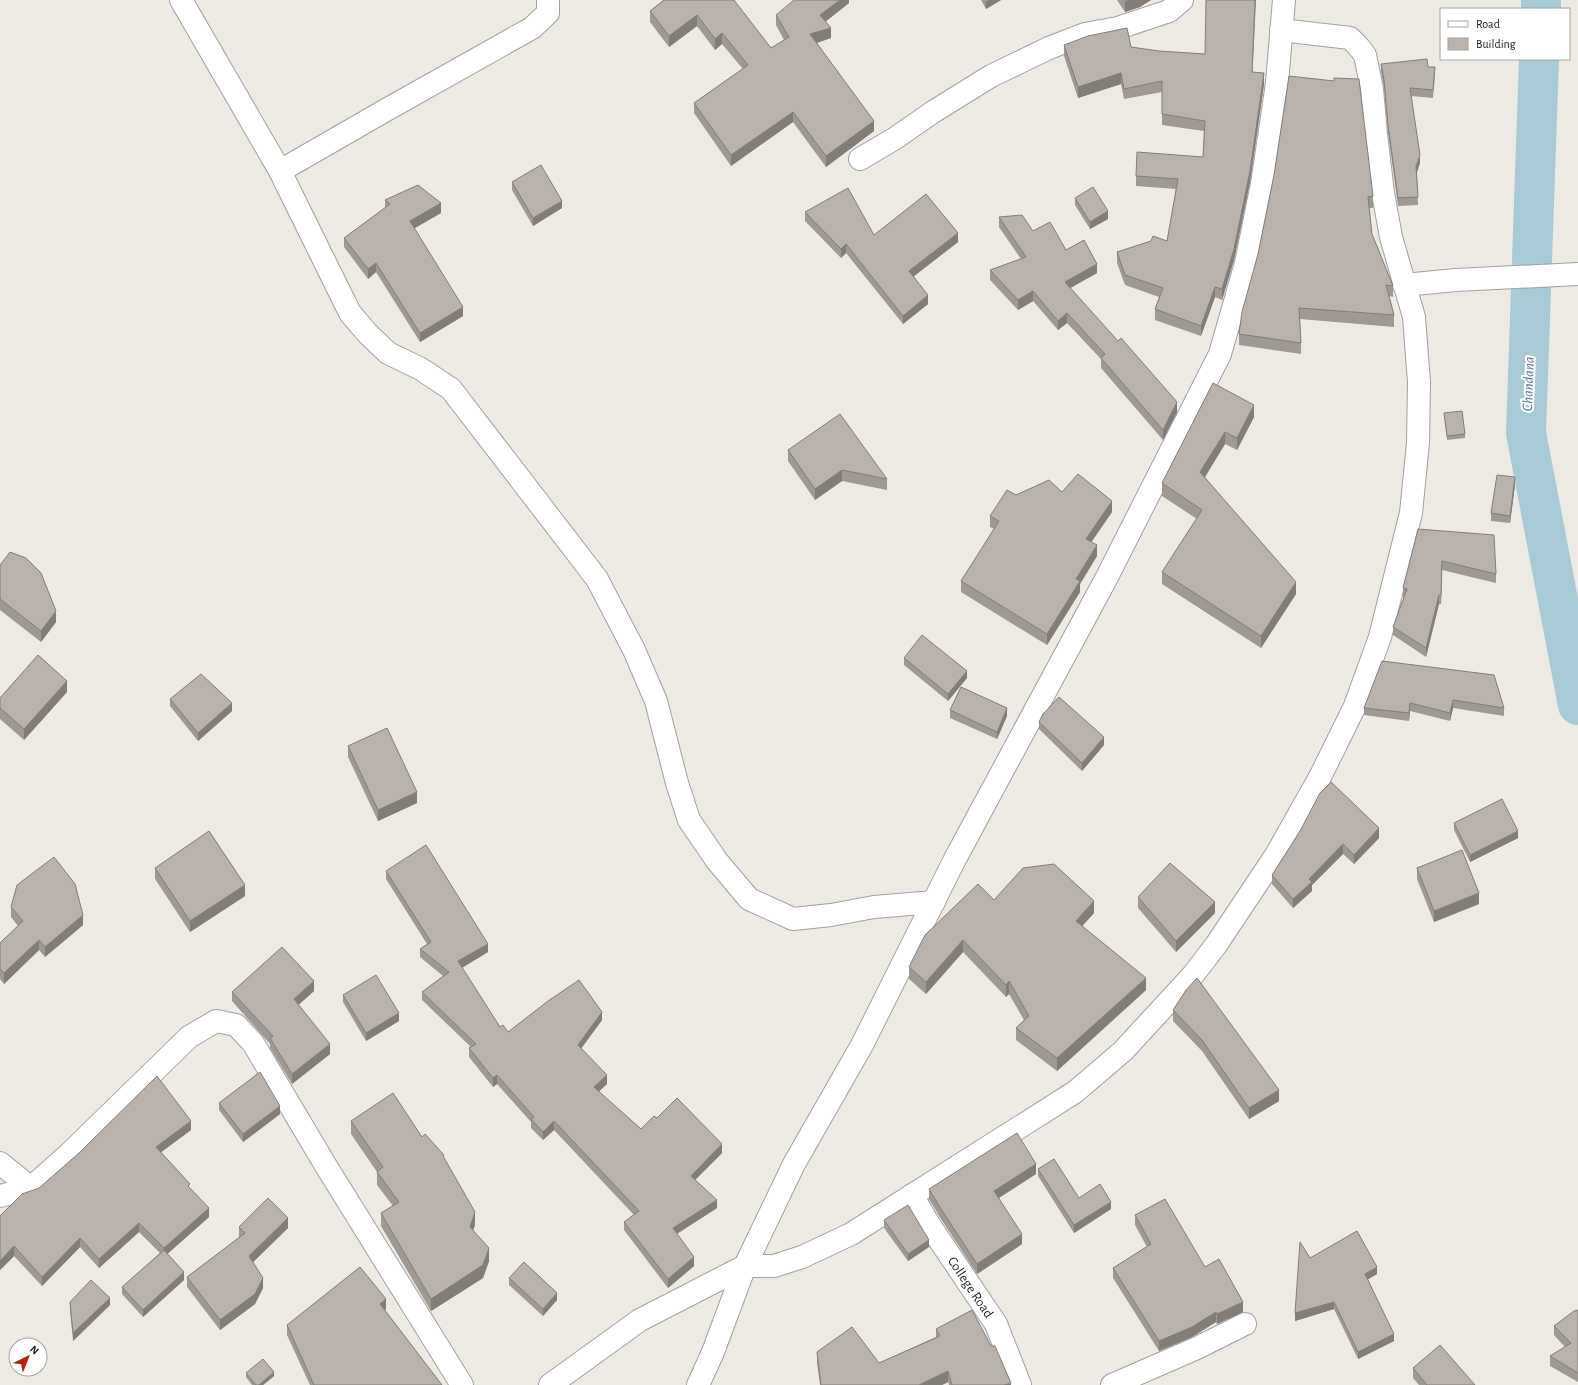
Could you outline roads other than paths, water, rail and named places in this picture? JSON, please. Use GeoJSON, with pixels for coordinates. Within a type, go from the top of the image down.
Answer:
{"type":"FeatureCollection","features":[{"type":"Feature","properties":{"kind":"street"},"geometry":{"type":"LineString","coordinates":[[181,0],[280,171],[350,313],[368,334],[388,353],[421,369],[451,389],[597,579],[634,650],[656,701],[677,783],[689,820],[717,862],[749,899],[793,919],[831,915],[874,907],[934,902]]}},
{"type":"Feature","properties":{"kind":"street"},"geometry":{"type":"LineString","coordinates":[[280,171],[532,28],[548,13],[548,0]]}},
{"type":"Feature","properties":{"kind":"street"},"geometry":{"type":"LineString","coordinates":[[860,159],[894,139],[990,76],[1049,48],[1085,34],[1118,28],[1169,11],[1182,0]]}},
{"type":"Feature","properties":{"kind":"street"},"geometry":{"type":"LineString","coordinates":[[698,1385],[713,1352],[745,1266],[794,1164],[862,1046],[955,859],[1107,577],[1220,354],[1246,263],[1262,184],[1277,83],[1284,0]]}},
{"type":"Feature","properties":{"kind":"street"},"geometry":{"type":"LineString","coordinates":[[550,1385],[640,1320],[745,1266],[774,1266],[802,1257],[851,1234],[1075,1092],[1123,1051],[1193,975],[1216,945],[1272,861],[1320,777],[1355,706],[1380,637],[1412,513],[1418,444],[1419,382],[1414,317],[1391,236],[1383,193],[1372,89],[1365,55],[1350,38],[1281,30]]}},
{"type":"Feature","properties":{"kind":"street"},"geometry":{"type":"LineString","coordinates":[[1404,285],[1456,280],[1572,274]]}},
{"type":"Feature","properties":{"kind":"street"},"geometry":{"type":"LineString","coordinates":[[0,1196],[31,1188],[70,1153],[189,1037],[216,1021],[236,1025],[253,1043],[326,1166],[462,1385]]}},
{"type":"Feature","properties":{"kind":"street"},"geometry":{"type":"LineString","coordinates":[[0,1163],[31,1188]]}},
{"type":"Feature","properties":{"kind":"street","name":"College Road"},"geometry":{"type":"LineString","coordinates":[[912,1195],[930,1226],[996,1324],[1020,1385]]}},
{"type":"Feature","properties":{"kind":"street"},"geometry":{"type":"LineString","coordinates":[[1112,1385],[1198,1348],[1244,1324]]}},
{"type":"Feature","properties":{"kind":"waterway","name":"Chandana"},"geometry":{"type":"LineString","coordinates":[[1541,0],[1541,8]]}},
{"type":"Feature","properties":{"kind":"waterway","name":"Chandana"},"geometry":{"type":"LineString","coordinates":[[1539,60],[1526,433],[1578,705]]}}]}
